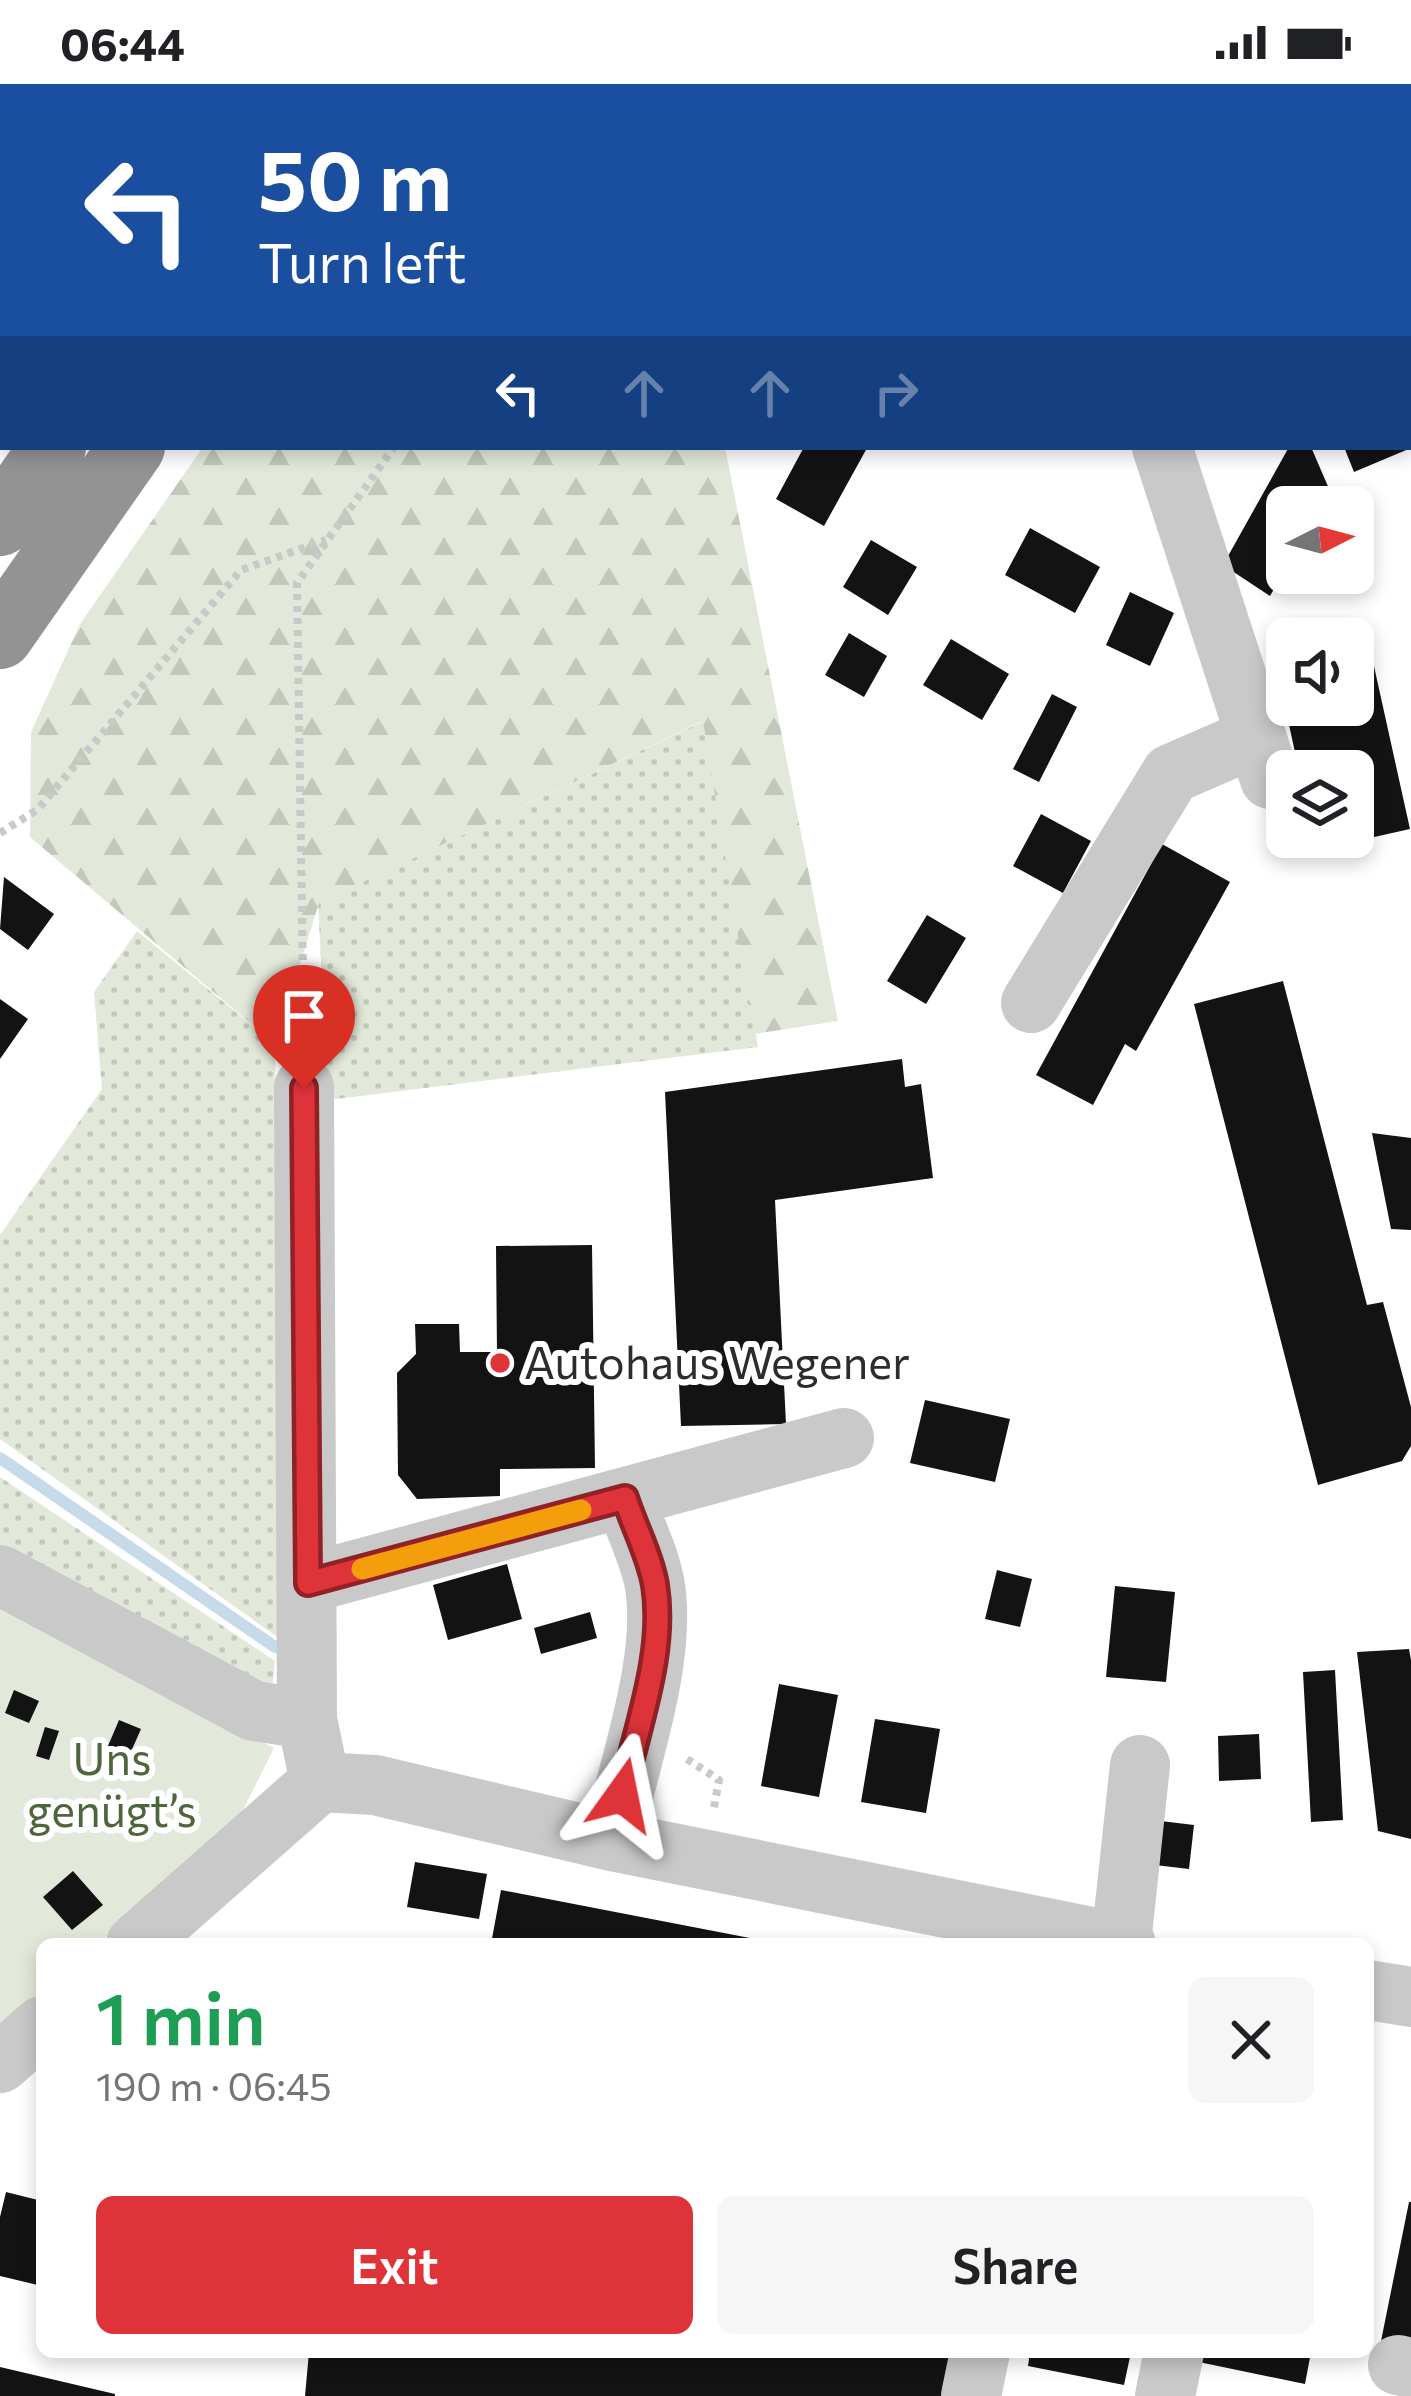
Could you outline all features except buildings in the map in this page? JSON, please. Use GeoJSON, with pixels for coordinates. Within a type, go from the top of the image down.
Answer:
{"type":"FeatureCollection","features":[{"type":"Feature","properties":{"kind":"highway"},"geometry":{"type":"LineString","coordinates":[[0,523],[51,450]]}},
{"type":"Feature","properties":{"kind":"highway"},"geometry":{"type":"LineString","coordinates":[[5,637],[130,450]]}},
{"type":"Feature","properties":{"kind":"street"},"geometry":{"type":"LineString","coordinates":[[1031,1003],[1171,774],[1263,758],[1163,450]]}},
{"type":"Feature","properties":{"kind":"street"},"geometry":{"type":"LineString","coordinates":[[304,1088],[307,1719],[320,1782]]}},
{"type":"Feature","properties":{"kind":"street"},"geometry":{"type":"LineString","coordinates":[[308,1583],[844,1438]]}},
{"type":"Feature","properties":{"kind":"street"},"geometry":{"type":"LineString","coordinates":[[612,1841],[654,1658],[656,1606],[655,1582],[625,1498]]}},
{"type":"Feature","properties":{"kind":"street"},"geometry":{"type":"LineString","coordinates":[[0,1575],[254,1712],[307,1719]]}},
{"type":"Feature","properties":{"kind":"street"},"geometry":{"type":"LineString","coordinates":[[1105,1938],[1140,1765]]}},
{"type":"Feature","properties":{"kind":"street"},"geometry":{"type":"LineString","coordinates":[[143,1938],[320,1782],[375,1785],[612,1841],[1085,1938]]}},
{"type":"Feature","properties":{"kind":"street"},"geometry":{"type":"LineString","coordinates":[[1374,1991],[1411,1997]]}},
{"type":"Feature","properties":{"kind":"street"},"geometry":{"type":"LineString","coordinates":[[0,2063],[36,2031]]}},
{"type":"Feature","properties":{"kind":"street"},"geometry":{"type":"LineString","coordinates":[[971,2396],[979,2358]]}},
{"type":"Feature","properties":{"kind":"street"},"geometry":{"type":"LineString","coordinates":[[1165,2396],[1173,2358]]}},
{"type":"Feature","properties":{"kind":"path"},"geometry":{"type":"LineString","coordinates":[[304,1088],[297,584],[392,450]]}},
{"type":"Feature","properties":{"kind":"path"},"geometry":{"type":"LineString","coordinates":[[0,833],[38,810],[242,570],[328,539]]}},
{"type":"Feature","properties":{"kind":"path"},"geometry":{"type":"LineString","coordinates":[[688,1759],[718,1780],[715,1803]]}},
{"type":"Feature","properties":{"kind":"green space"},"geometry":{"type":"Polygon","coordinates":[[[201,450],[726,450],[838,1021],[754,1034],[703,721],[319,903],[275,1044],[30,837],[31,732],[80,624],[201,450]]]}},
{"type":"Feature","properties":{"kind":"green space"},"geometry":{"type":"Polygon","coordinates":[[[704,721],[758,1047],[328,1100],[318,903],[704,721]]]}},
{"type":"Feature","properties":{"kind":"green space"},"geometry":{"type":"Polygon","coordinates":[[[137,931],[275,1044],[280,1639],[0,1439],[0,1235],[102,1089],[94,992],[137,931]]]}},
{"type":"Feature","properties":{"kind":"green space"},"geometry":{"type":"Polygon","coordinates":[[[0,1477],[275,1661],[272,1692],[0,1554],[0,1477]]]}},
{"type":"Feature","properties":{"kind":"green space","name":"Uns genügt’s"},"geometry":{"type":"Polygon","coordinates":[[[0,1601],[274,1748],[239,1818],[105,1938],[36,1938],[36,1999],[0,2032],[0,1601]]]}},
{"type":"Feature","properties":{"kind":"waterway"},"geometry":{"type":"LineString","coordinates":[[0,1458],[275,1647]]}},
{"type":"Feature","properties":{"kind":"slow traffic"},"geometry":{"type":"LineString","coordinates":[[362,1569],[581,1510]]}},
{"type":"Feature","properties":{"kind":"place","name":"Autohaus Wegener"},"geometry":{"type":"Point","coordinates":[500,1363]}},
{"type":"Feature","properties":{"kind":"route"},"geometry":{"type":"LineString","coordinates":[[304,1088],[308,1583],[625,1498],[655,1582],[656,1606],[654,1658],[622,1795]]}}]}
